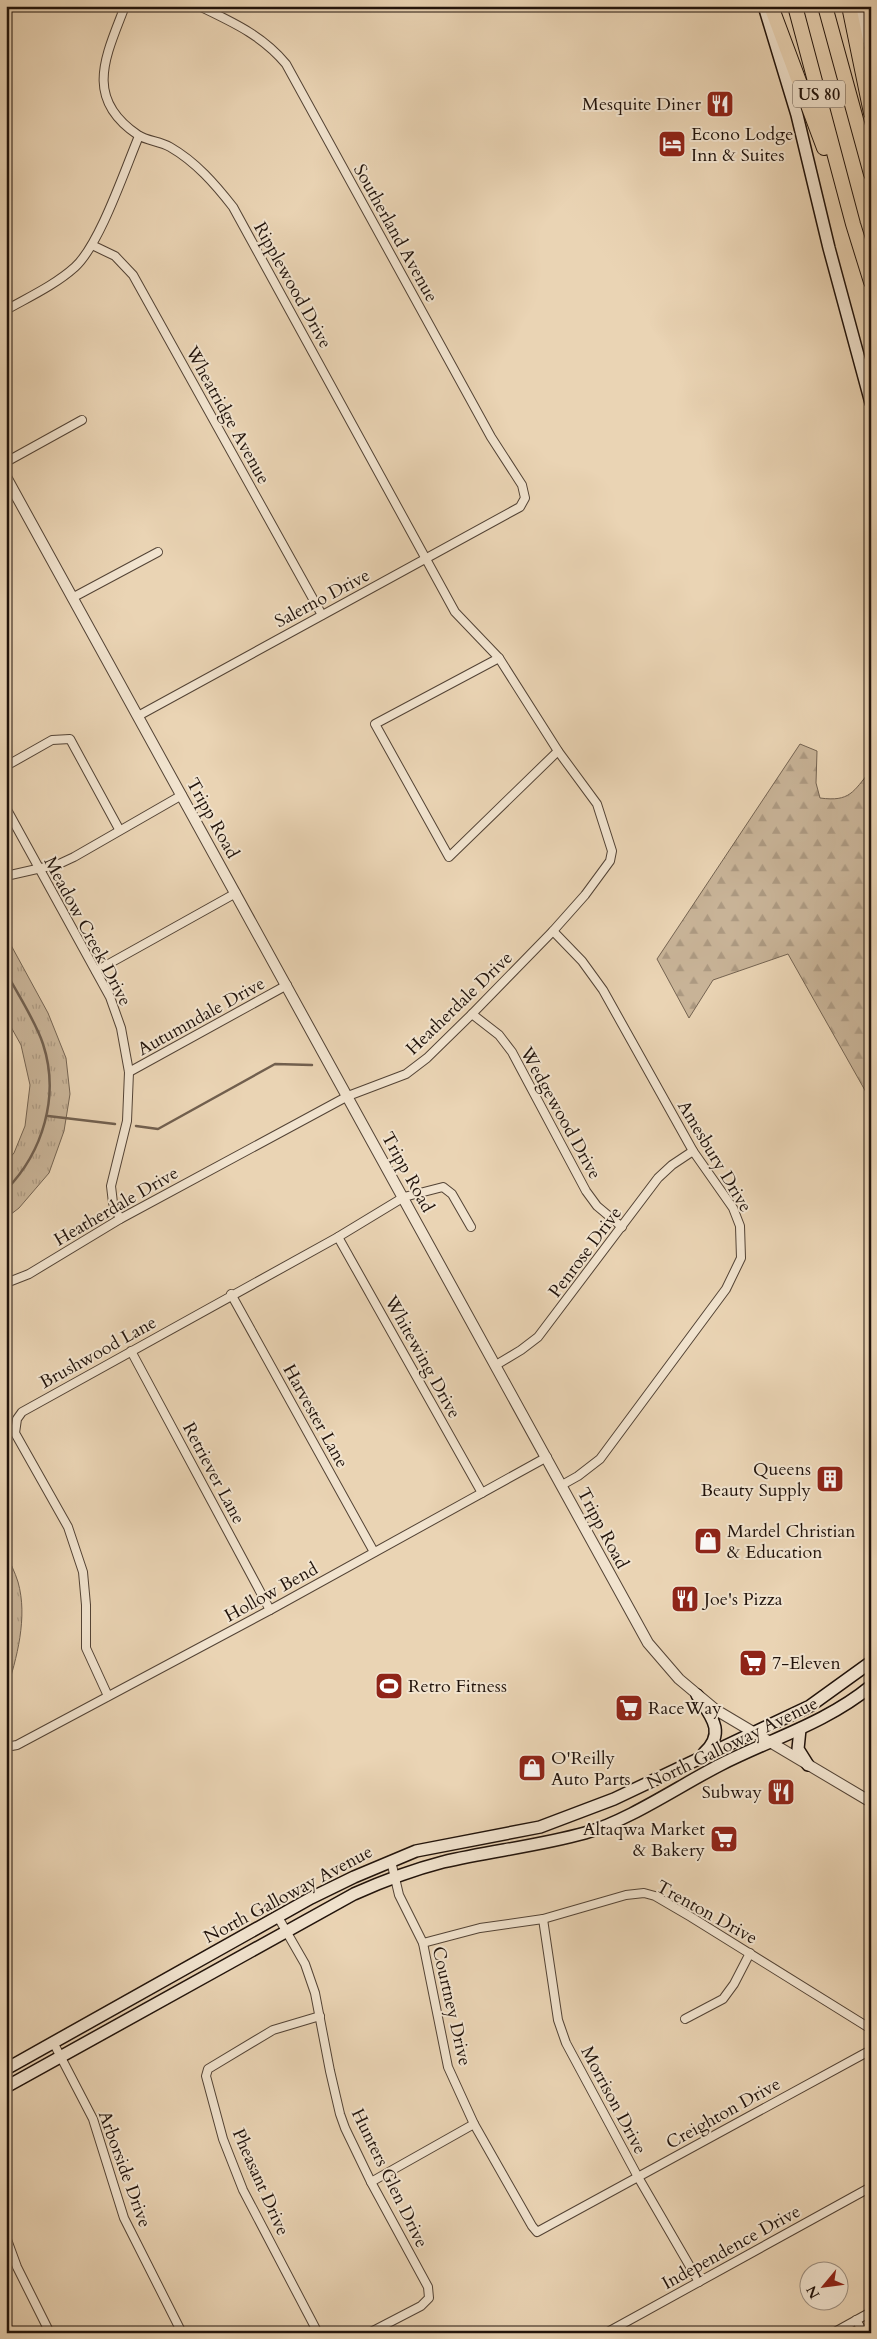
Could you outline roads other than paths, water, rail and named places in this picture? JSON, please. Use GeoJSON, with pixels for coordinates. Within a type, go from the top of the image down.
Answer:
{"type":"FeatureCollection","features":[{"type":"Feature","properties":{"kind":"highway"},"geometry":{"type":"LineString","coordinates":[[771,6],[823,146],[842,182]]}},
{"type":"Feature","properties":{"kind":"highway","name":"US 80"},"geometry":{"type":"LineString","coordinates":[[795,6],[871,282]]}},
{"type":"Feature","properties":{"kind":"highway","name":"US 80"},"geometry":{"type":"LineString","coordinates":[[825,6],[871,174]]}},
{"type":"Feature","properties":{"kind":"highway"},"geometry":{"type":"LineString","coordinates":[[849,6],[871,113]]}},
{"type":"Feature","properties":{"kind":"main road"},"geometry":{"type":"LineString","coordinates":[[764,6],[797,115],[871,403]]}},
{"type":"Feature","properties":{"kind":"main road"},"geometry":{"type":"LineString","coordinates":[[859,6],[871,51]]}},
{"type":"Feature","properties":{"kind":"main road","name":"North Galloway Avenue"},"geometry":{"type":"LineString","coordinates":[[6,2069],[345,1881],[391,1860],[444,1844],[540,1827],[586,1811],[810,1706],[871,1662]]}},
{"type":"Feature","properties":{"kind":"main road","name":"North Galloway Avenue"},"geometry":{"type":"LineString","coordinates":[[6,2087],[354,1894],[394,1876],[444,1862],[512,1850],[588,1832],[603,1826],[768,1741],[823,1718],[871,1686]]}},
{"type":"Feature","properties":{"kind":"main road"},"geometry":{"type":"LineString","coordinates":[[697,1695],[714,1720],[716,1730],[711,1748],[698,1759]]}},
{"type":"Feature","properties":{"kind":"main road"},"geometry":{"type":"LineString","coordinates":[[800,1729],[798,1749],[808,1765]]}},
{"type":"Feature","properties":{"kind":"main road"},"geometry":{"type":"LineString","coordinates":[[509,1833],[512,1850]]}},
{"type":"Feature","properties":{"kind":"street","name":"Ripplewood Drive"},"geometry":{"type":"LineString","coordinates":[[126,6],[105,60],[103,87],[107,103],[118,120],[140,136],[169,146],[194,164],[214,183],[233,207],[455,612]]}},
{"type":"Feature","properties":{"kind":"street","name":"Southerland Avenue"},"geometry":{"type":"LineString","coordinates":[[199,6],[247,28],[266,43],[286,64],[491,437],[522,485],[525,498],[520,507]]}},
{"type":"Feature","properties":{"kind":"street"},"geometry":{"type":"LineString","coordinates":[[6,310],[55,282],[76,266],[92,245],[140,136]]}},
{"type":"Feature","properties":{"kind":"street","name":"Wheatridge Avenue"},"geometry":{"type":"LineString","coordinates":[[92,245],[115,256],[133,275],[322,615]]}},
{"type":"Feature","properties":{"kind":"street"},"geometry":{"type":"LineString","coordinates":[[6,462],[82,420]]}},
{"type":"Feature","properties":{"kind":"street","name":"Tripp Road"},"geometry":{"type":"LineString","coordinates":[[6,477],[288,985],[648,1643],[679,1680],[716,1710],[871,1802]]}},
{"type":"Feature","properties":{"kind":"street","name":"Salerno Drive"},"geometry":{"type":"LineString","coordinates":[[138,716],[520,507]]}},
{"type":"Feature","properties":{"kind":"street"},"geometry":{"type":"LineString","coordinates":[[72,598],[158,552]]}},
{"type":"Feature","properties":{"kind":"street","name":"Heatherdale Drive"},"geometry":{"type":"LineString","coordinates":[[6,1283],[29,1274],[120,1219],[348,1096],[406,1074],[427,1058],[553,932],[605,869],[610,861],[612,851],[598,804],[558,751],[499,658],[455,612]]}},
{"type":"Feature","properties":{"kind":"street"},"geometry":{"type":"LineString","coordinates":[[499,658],[376,724],[449,857],[558,751]]}},
{"type":"Feature","properties":{"kind":"street"},"geometry":{"type":"LineString","coordinates":[[6,766],[52,740],[70,739],[119,829]]}},
{"type":"Feature","properties":{"kind":"street"},"geometry":{"type":"LineString","coordinates":[[6,876],[59,864],[182,795]]}},
{"type":"Feature","properties":{"kind":"street","name":"Meadow Creek Drive"},"geometry":{"type":"LineString","coordinates":[[6,808],[110,997],[121,1028],[129,1072],[127,1121],[111,1186],[113,1203],[120,1219]]}},
{"type":"Feature","properties":{"kind":"street"},"geometry":{"type":"LineString","coordinates":[[96,971],[236,893]]}},
{"type":"Feature","properties":{"kind":"street","name":"Amesbury Drive"},"geometry":{"type":"LineString","coordinates":[[553,932],[582,961],[603,990],[693,1151],[733,1208],[740,1226],[741,1258],[726,1289],[600,1459],[578,1476],[562,1485]]}},
{"type":"Feature","properties":{"kind":"street","name":"Autumndale Drive"},"geometry":{"type":"LineString","coordinates":[[129,1072],[288,985]]}},
{"type":"Feature","properties":{"kind":"street","name":"Wedgewood Drive"},"geometry":{"type":"LineString","coordinates":[[472,1014],[498,1035],[512,1052],[586,1191],[597,1206],[622,1227]]}},
{"type":"Feature","properties":{"kind":"street","name":"Penrose Drive"},"geometry":{"type":"LineString","coordinates":[[496,1365],[538,1337],[658,1178],[672,1165],[693,1151]]}},
{"type":"Feature","properties":{"kind":"street","name":"Brushwood Lane"},"geometry":{"type":"LineString","coordinates":[[108,1696],[86,1648],[86,1605],[83,1572],[68,1527],[15,1433],[18,1419],[22,1412],[231,1294],[338,1237],[404,1197],[443,1187],[452,1194],[471,1227]]}},
{"type":"Feature","properties":{"kind":"street","name":"Whitewing Drive"},"geometry":{"type":"LineString","coordinates":[[338,1237],[482,1493]]}},
{"type":"Feature","properties":{"kind":"street","name":"Harvester Lane"},"geometry":{"type":"LineString","coordinates":[[231,1294],[374,1552]]}},
{"type":"Feature","properties":{"kind":"street","name":"Retriever Lane"},"geometry":{"type":"LineString","coordinates":[[131,1352],[270,1610]]}},
{"type":"Feature","properties":{"kind":"street","name":"Hollow Bend"},"geometry":{"type":"LineString","coordinates":[[6,1747],[17,1745],[270,1610],[547,1457]]}},
{"type":"Feature","properties":{"kind":"street","name":"Courtney Drive"},"geometry":{"type":"LineString","coordinates":[[391,1860],[399,1895],[424,1943],[448,2066],[474,2124],[537,2232]]}},
{"type":"Feature","properties":{"kind":"street","name":"Trenton Drive"},"geometry":{"type":"LineString","coordinates":[[424,1943],[480,1928],[543,1918],[626,1895],[644,1893],[655,1896],[871,2029]]}},
{"type":"Feature","properties":{"kind":"street","name":"Hunters Glen Drive"},"geometry":{"type":"LineString","coordinates":[[278,1917],[305,1964],[315,1993],[340,2114],[372,2182],[428,2287],[428,2298],[421,2306],[368,2333]]}},
{"type":"Feature","properties":{"kind":"street","name":"Morrison Drive"},"geometry":{"type":"LineString","coordinates":[[543,1918],[558,2020],[566,2043],[638,2177],[698,2282]]}},
{"type":"Feature","properties":{"kind":"street"},"geometry":{"type":"LineString","coordinates":[[686,2019],[723,1999],[734,1984],[750,1953]]}},
{"type":"Feature","properties":{"kind":"street","name":"Pheasant Drive"},"geometry":{"type":"LineString","coordinates":[[318,2333],[244,2190],[223,2138],[206,2076],[208,2069],[266,2034],[291,2024],[320,2016]]}},
{"type":"Feature","properties":{"kind":"street","name":"Arborside Drive"},"geometry":{"type":"LineString","coordinates":[[53,2042],[62,2056],[93,2119],[124,2218],[182,2333]]}},
{"type":"Feature","properties":{"kind":"street","name":"Creighton Drive"},"geometry":{"type":"LineString","coordinates":[[537,2232],[871,2050]]}},
{"type":"Feature","properties":{"kind":"street"},"geometry":{"type":"LineString","coordinates":[[372,2182],[474,2124]]}},
{"type":"Feature","properties":{"kind":"street","name":"Independence Drive"},"geometry":{"type":"LineString","coordinates":[[606,2333],[871,2187]]}},
{"type":"Feature","properties":{"kind":"street"},"geometry":{"type":"LineString","coordinates":[[6,2237],[17,2267],[50,2333]]}},
{"type":"Feature","properties":{"kind":"street"},"geometry":{"type":"LineString","coordinates":[[833,2333],[871,2312]]}},
{"type":"Feature","properties":{"kind":"street"},"geometry":{"type":"LineString","coordinates":[[856,2320],[864,2333]]}},
{"type":"Feature","properties":{"kind":"waterway"},"geometry":{"type":"LineString","coordinates":[[6,972],[40,1035],[48,1064],[50,1083],[49,1103],[38,1141],[19,1175],[6,1190]]}},
{"type":"Feature","properties":{"kind":"waterway"},"geometry":{"type":"LineString","coordinates":[[136,1126],[158,1129],[275,1064],[312,1065]]}},
{"type":"Feature","properties":{"kind":"waterway"},"geometry":{"type":"LineString","coordinates":[[48,1116],[115,1124]]}},
{"type":"Feature","properties":{"kind":"place","name":"Mesquite Diner"},"geometry":{"type":"Point","coordinates":[720,104]}},
{"type":"Feature","properties":{"kind":"place","name":"Econo Lodge Inn & Suites"},"geometry":{"type":"Point","coordinates":[672,144]}},
{"type":"Feature","properties":{"kind":"place","name":"Queens Beauty Supply"},"geometry":{"type":"Point","coordinates":[830,1479]}},
{"type":"Feature","properties":{"kind":"place","name":"Mardel Christian & Education"},"geometry":{"type":"Point","coordinates":[708,1541]}},
{"type":"Feature","properties":{"kind":"place","name":"Joe's Pizza"},"geometry":{"type":"Point","coordinates":[685,1599]}},
{"type":"Feature","properties":{"kind":"place","name":"7-Eleven"},"geometry":{"type":"Point","coordinates":[753,1663]}},
{"type":"Feature","properties":{"kind":"place","name":"Retro Fitness"},"geometry":{"type":"Point","coordinates":[389,1686]}},
{"type":"Feature","properties":{"kind":"place","name":"RaceWay"},"geometry":{"type":"Point","coordinates":[629,1708]}},
{"type":"Feature","properties":{"kind":"place","name":"O'Reilly Auto Parts"},"geometry":{"type":"Point","coordinates":[532,1768]}},
{"type":"Feature","properties":{"kind":"place","name":"Subway"},"geometry":{"type":"Point","coordinates":[781,1792]}},
{"type":"Feature","properties":{"kind":"place","name":"Altaqwa Market & Bakery"},"geometry":{"type":"Point","coordinates":[724,1839]}}]}
